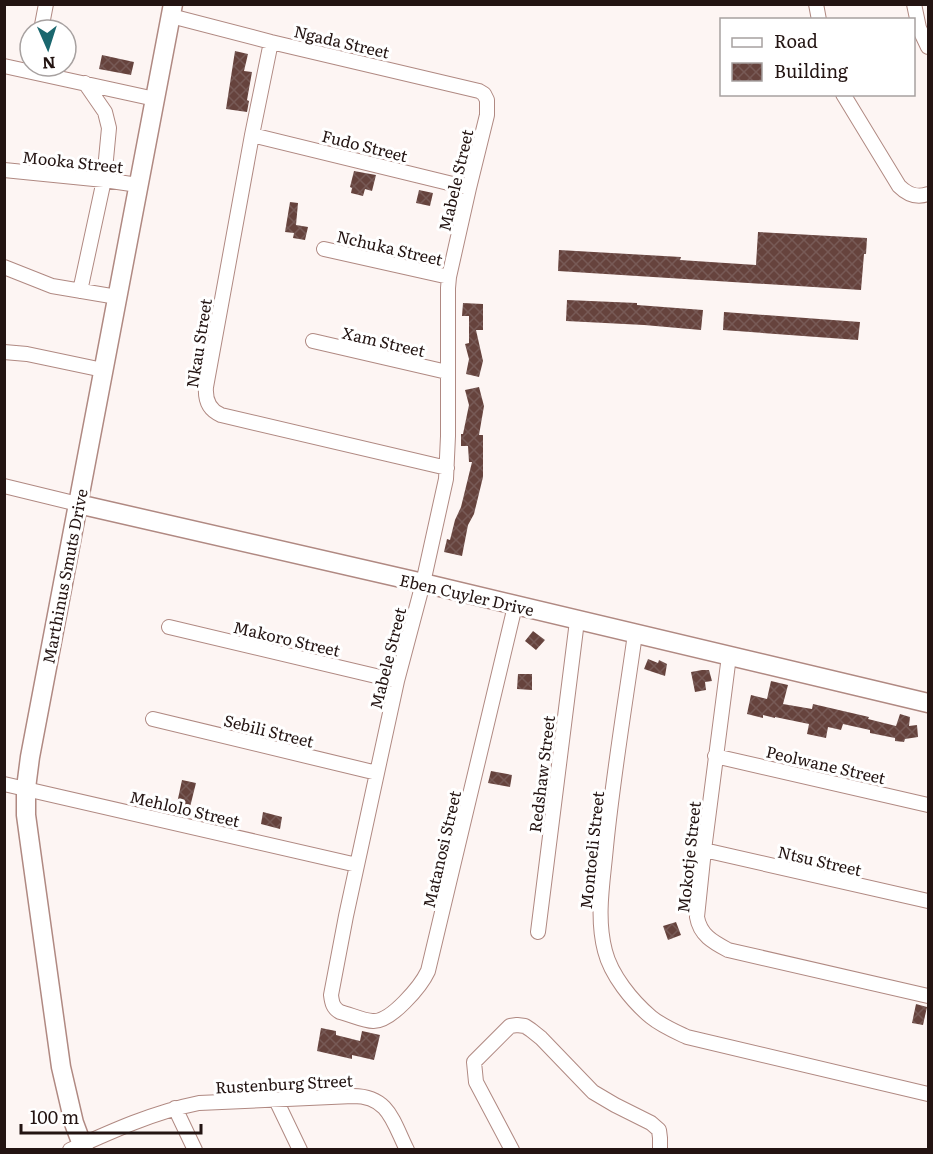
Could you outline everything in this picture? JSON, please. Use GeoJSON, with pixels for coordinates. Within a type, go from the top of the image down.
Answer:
{"type":"FeatureCollection","features":[{"type":"Feature","properties":{"kind":"street"},"geometry":{"type":"LineString","coordinates":[[914,4],[919,28],[928,47]]}},
{"type":"Feature","properties":{"kind":"street","name":"Ngada Street"},"geometry":{"type":"LineString","coordinates":[[172,10],[272,42],[479,91],[487,100],[487,115]]}},
{"type":"Feature","properties":{"kind":"street","name":"Marthinus Smuts Drive"},"geometry":{"type":"LineString","coordinates":[[78,1148],[61,1067],[26,815],[26,788],[32,746],[172,10]]}},
{"type":"Feature","properties":{"kind":"street","name":"Nkau Street"},"geometry":{"type":"LineString","coordinates":[[272,42],[252,135],[206,387],[209,406],[221,415],[447,468]]}},
{"type":"Feature","properties":{"kind":"street"},"geometry":{"type":"LineString","coordinates":[[67,78],[155,99]]}},
{"type":"Feature","properties":{"kind":"street"},"geometry":{"type":"LineString","coordinates":[[80,291],[104,180],[109,128],[105,112],[85,83]]}},
{"type":"Feature","properties":{"kind":"street"},"geometry":{"type":"LineString","coordinates":[[844,96],[899,186],[914,196],[921,197],[928,194]]}},
{"type":"Feature","properties":{"kind":"street","name":"Mabele Street"},"geometry":{"type":"LineString","coordinates":[[331,995],[397,681],[423,583],[447,468],[450,277],[487,115]]}},
{"type":"Feature","properties":{"kind":"street","name":"Fudo Street"},"geometry":{"type":"LineString","coordinates":[[252,135],[469,188]]}},
{"type":"Feature","properties":{"kind":"street","name":"Mooka Street"},"geometry":{"type":"LineString","coordinates":[[4,170],[138,185]]}},
{"type":"Feature","properties":{"kind":"street","name":"Nchuka Street"},"geometry":{"type":"LineString","coordinates":[[324,249],[450,277]]}},
{"type":"Feature","properties":{"kind":"street"},"geometry":{"type":"LineString","coordinates":[[4,267],[52,286],[117,297]]}},
{"type":"Feature","properties":{"kind":"street","name":"Xam Street"},"geometry":{"type":"LineString","coordinates":[[313,341],[447,372]]}},
{"type":"Feature","properties":{"kind":"street"},"geometry":{"type":"LineString","coordinates":[[4,352],[27,354],[103,370]]}},
{"type":"Feature","properties":{"kind":"street","name":"Eben Cuyler Drive"},"geometry":{"type":"LineString","coordinates":[[4,486],[928,703]]}},
{"type":"Feature","properties":{"kind":"street","name":"Matanosi Street"},"geometry":{"type":"LineString","coordinates":[[331,995],[333,1005],[340,1012],[374,1021],[387,1016],[396,1009],[419,985],[428,971],[514,606]]}},
{"type":"Feature","properties":{"kind":"street","name":"Redshaw Street"},"geometry":{"type":"LineString","coordinates":[[538,932],[577,621]]}},
{"type":"Feature","properties":{"kind":"street","name":"Makoro Street"},"geometry":{"type":"LineString","coordinates":[[169,627],[397,681]]}},
{"type":"Feature","properties":{"kind":"street","name":"Montoeli Street"},"geometry":{"type":"LineString","coordinates":[[635,634],[609,816],[600,907],[601,933],[605,952],[619,979],[641,1008],[652,1018],[687,1037],[928,1094]]}},
{"type":"Feature","properties":{"kind":"street","name":"Mokotje Street"},"geometry":{"type":"LineString","coordinates":[[729,656],[697,917],[702,930],[707,938],[728,950],[928,996]]}},
{"type":"Feature","properties":{"kind":"street","name":"Sebili Street"},"geometry":{"type":"LineString","coordinates":[[153,718],[377,773]]}},
{"type":"Feature","properties":{"kind":"street","name":"Peolwane Street"},"geometry":{"type":"LineString","coordinates":[[715,756],[928,805]]}},
{"type":"Feature","properties":{"kind":"street","name":"Mehlolo Street"},"geometry":{"type":"LineString","coordinates":[[4,784],[357,865]]}},
{"type":"Feature","properties":{"kind":"street","name":"Ntsu Street"},"geometry":{"type":"LineString","coordinates":[[704,850],[928,901]]}},
{"type":"Feature","properties":{"kind":"street"},"geometry":{"type":"LineString","coordinates":[[512,1149],[476,1082],[474,1062],[510,1026],[517,1025],[525,1026],[541,1038],[593,1092],[658,1130],[660,1149]]}},
{"type":"Feature","properties":{"kind":"street","name":"Rustenburg Street"},"geometry":{"type":"LineString","coordinates":[[78,1148],[145,1118],[199,1103],[363,1096],[380,1102],[386,1109],[407,1149]]}},
{"type":"Feature","properties":{"kind":"street"},"geometry":{"type":"LineString","coordinates":[[276,1100],[300,1149]]}},
{"type":"Feature","properties":{"kind":"street"},"geometry":{"type":"LineString","coordinates":[[175,1108],[195,1149]]}},
{"type":"Feature","properties":{"kind":"building"},"geometry":{"type":"Polygon","coordinates":[[[235,51],[248,54],[244,71],[252,72],[247,112],[226,109],[235,51]]]}},
{"type":"Feature","properties":{"kind":"building"},"geometry":{"type":"Polygon","coordinates":[[[102,55],[134,62],[131,75],[99,69],[102,55]]]}},
{"type":"Feature","properties":{"kind":"building"},"geometry":{"type":"Polygon","coordinates":[[[354,171],[376,175],[372,191],[365,189],[363,196],[351,193],[352,188],[350,187],[354,171]]]}},
{"type":"Feature","properties":{"kind":"building"},"geometry":{"type":"Polygon","coordinates":[[[419,190],[433,193],[430,206],[416,203],[419,190]]]}},
{"type":"Feature","properties":{"kind":"building"},"geometry":{"type":"Polygon","coordinates":[[[290,202],[298,203],[296,225],[308,227],[305,240],[293,238],[294,233],[285,232],[290,202]]]}},
{"type":"Feature","properties":{"kind":"building"},"geometry":{"type":"Polygon","coordinates":[[[758,232],[867,238],[861,290],[558,271],[559,250],[681,257],[680,260],[756,265],[758,232]]]}},
{"type":"Feature","properties":{"kind":"building"},"geometry":{"type":"Polygon","coordinates":[[[567,300],[637,303],[637,305],[703,310],[701,330],[566,321],[567,300]]]}},
{"type":"Feature","properties":{"kind":"building"},"geometry":{"type":"Polygon","coordinates":[[[463,303],[483,304],[483,330],[476,330],[483,361],[479,377],[466,374],[469,359],[465,344],[469,343],[469,316],[462,316],[463,303]]]}},
{"type":"Feature","properties":{"kind":"building"},"geometry":{"type":"Polygon","coordinates":[[[724,312],[860,322],[858,340],[723,330],[724,312]]]}},
{"type":"Feature","properties":{"kind":"building"},"geometry":{"type":"Polygon","coordinates":[[[479,387],[484,406],[479,435],[483,435],[483,477],[474,514],[468,525],[462,556],[444,552],[461,507],[472,462],[469,462],[468,446],[461,446],[461,434],[463,434],[469,405],[465,390],[479,387]]]}},
{"type":"Feature","properties":{"kind":"building"},"geometry":{"type":"Polygon","coordinates":[[[533,631],[545,640],[536,650],[525,641],[533,631]]]}},
{"type":"Feature","properties":{"kind":"building"},"geometry":{"type":"Polygon","coordinates":[[[648,659],[658,663],[659,660],[667,664],[665,676],[644,669],[648,659]]]}},
{"type":"Feature","properties":{"kind":"building"},"geometry":{"type":"Polygon","coordinates":[[[709,670],[712,681],[705,682],[706,690],[695,692],[691,672],[709,670]]]}},
{"type":"Feature","properties":{"kind":"building"},"geometry":{"type":"Polygon","coordinates":[[[518,674],[532,674],[532,690],[517,689],[518,674]]]}},
{"type":"Feature","properties":{"kind":"building"},"geometry":{"type":"Polygon","coordinates":[[[771,681],[788,685],[783,704],[812,709],[813,704],[896,726],[900,714],[910,717],[909,726],[917,725],[918,737],[905,739],[904,742],[895,741],[895,738],[843,724],[841,730],[828,727],[826,738],[807,734],[809,724],[747,714],[751,695],[767,699],[771,681]]]}},
{"type":"Feature","properties":{"kind":"building"},"geometry":{"type":"Polygon","coordinates":[[[491,771],[512,775],[510,787],[488,783],[491,771]]]}},
{"type":"Feature","properties":{"kind":"building"},"geometry":{"type":"Polygon","coordinates":[[[182,780],[196,783],[189,811],[176,808],[182,780]]]}},
{"type":"Feature","properties":{"kind":"building"},"geometry":{"type":"Polygon","coordinates":[[[263,812],[282,817],[280,829],[261,824],[263,812]]]}},
{"type":"Feature","properties":{"kind":"building"},"geometry":{"type":"Polygon","coordinates":[[[676,922],[681,935],[668,940],[663,926],[676,922]]]}},
{"type":"Feature","properties":{"kind":"building"},"geometry":{"type":"Polygon","coordinates":[[[916,1004],[927,1007],[923,1025],[912,1023],[916,1004]]]}},
{"type":"Feature","properties":{"kind":"building"},"geometry":{"type":"Polygon","coordinates":[[[321,1028],[336,1031],[336,1035],[360,1041],[362,1031],[380,1035],[374,1060],[352,1055],[352,1059],[317,1051],[321,1028]]]}}]}
